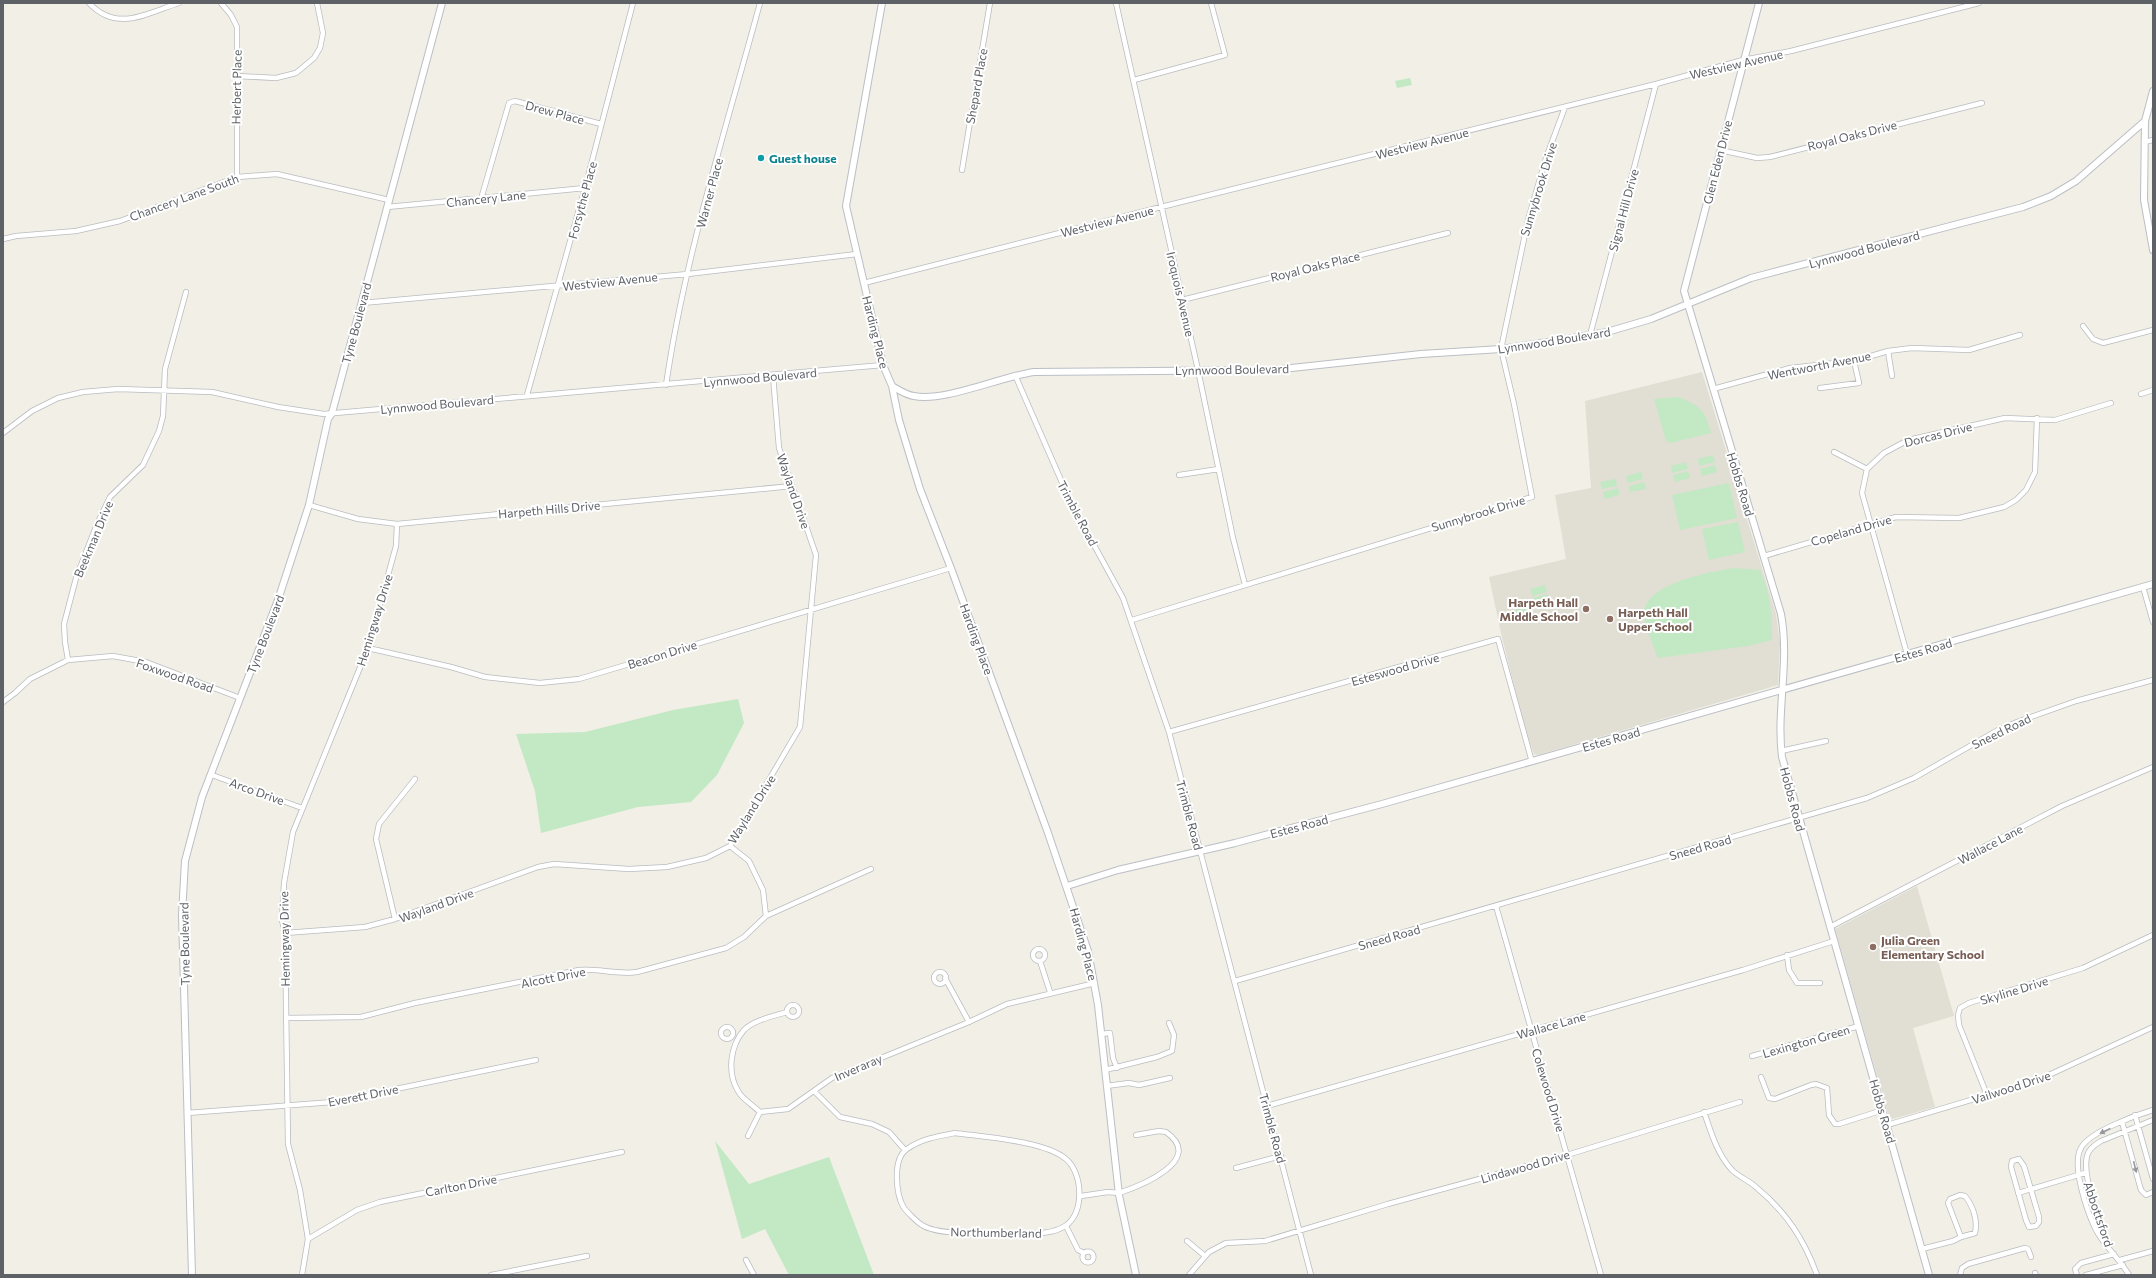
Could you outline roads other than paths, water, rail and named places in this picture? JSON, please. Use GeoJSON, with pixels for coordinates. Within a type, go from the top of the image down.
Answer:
{"type":"FeatureCollection","features":[{"type":"Feature","properties":{"kind":"street"},"geometry":{"type":"LineString","coordinates":[[89,3],[108,18],[130,19],[179,3]]}},
{"type":"Feature","properties":{"kind":"street","name":"Herbert Place"},"geometry":{"type":"LineString","coordinates":[[221,3],[231,15],[236,28],[236,177]]}},
{"type":"Feature","properties":{"kind":"street"},"geometry":{"type":"LineString","coordinates":[[237,76],[276,78],[296,73],[314,58],[318,52],[322,38],[317,3]]}},
{"type":"Feature","properties":{"kind":"street","name":"Tyne Boulevard"},"geometry":{"type":"LineString","coordinates":[[192,1275],[182,917],[185,861],[202,797],[212,775],[278,600],[308,505],[328,419],[332,413],[442,3]]}},
{"type":"Feature","properties":{"kind":"street","name":"Forsythe Place"},"geometry":{"type":"LineString","coordinates":[[527,395],[585,188],[633,3]]}},
{"type":"Feature","properties":{"kind":"street","name":"Warner Place"},"geometry":{"type":"LineString","coordinates":[[666,384],[674,331],[688,274],[760,3]]}},
{"type":"Feature","properties":{"kind":"street","name":"Harding Place"},"geometry":{"type":"LineString","coordinates":[[882,3],[846,206],[883,366],[892,386],[899,420],[920,489],[951,568],[1067,886],[1086,944],[1095,983],[1119,1193],[1136,1275]]}},
{"type":"Feature","properties":{"kind":"street","name":"Shepard Place"},"geometry":{"type":"LineString","coordinates":[[962,170],[990,3]]}},
{"type":"Feature","properties":{"kind":"street","name":"Iroquois Avenue"},"geometry":{"type":"LineString","coordinates":[[1116,3],[1198,370],[1233,538],[1246,585]]}},
{"type":"Feature","properties":{"kind":"street"},"geometry":{"type":"LineString","coordinates":[[1134,80],[1225,55],[1211,3]]}},
{"type":"Feature","properties":{"kind":"street","name":"Glen Eden Drive"},"geometry":{"type":"LineString","coordinates":[[1692,320],[1686,304],[1684,291],[1759,3]]}},
{"type":"Feature","properties":{"kind":"street","name":"Westview Avenue"},"geometry":{"type":"LineString","coordinates":[[864,283],[1161,207],[1656,84],[1743,60],[1791,51],[1979,3]]}},
{"type":"Feature","properties":{"kind":"street","name":"Signal Hill Drive"},"geometry":{"type":"LineString","coordinates":[[1590,335],[1656,84]]}},
{"type":"Feature","properties":{"kind":"street"},"geometry":{"type":"LineString","coordinates":[[2153,91],[2145,121],[2144,142],[2144,200],[2153,250]]}},
{"type":"Feature","properties":{"kind":"street","name":"Drew Place"},"geometry":{"type":"LineString","coordinates":[[481,199],[509,103],[515,101],[601,124]]}},
{"type":"Feature","properties":{"kind":"street","name":"Royal Oaks Drive"},"geometry":{"type":"LineString","coordinates":[[1720,150],[1757,158],[1770,157],[1982,103]]}},
{"type":"Feature","properties":{"kind":"street","name":"Sunnybrook Drive"},"geometry":{"type":"LineString","coordinates":[[1132,620],[1532,497],[1514,404],[1501,349],[1528,220],[1546,158],[1565,107]]}},
{"type":"Feature","properties":{"kind":"street","name":"Lynnwood Boulevard"},"geometry":{"type":"LineString","coordinates":[[892,386],[909,395],[931,397],[1015,375],[1044,372],[1274,370],[1421,354],[1501,349],[1590,335],[1649,320],[1751,278],[2023,207],[2051,196],[2076,181],[2145,121]]}},
{"type":"Feature","properties":{"kind":"street"},"geometry":{"type":"LineString","coordinates":[[2144,142],[2153,140]]}},
{"type":"Feature","properties":{"kind":"street","name":"Chancery Lane South"},"geometry":{"type":"LineString","coordinates":[[3,239],[16,236],[76,232],[120,221],[236,177],[277,174],[389,200]]}},
{"type":"Feature","properties":{"kind":"street","name":"Chancery Lane"},"geometry":{"type":"LineString","coordinates":[[387,208],[585,188]]}},
{"type":"Feature","properties":{"kind":"street","name":"Royal Oaks Place"},"geometry":{"type":"LineString","coordinates":[[1182,300],[1448,233]]}},
{"type":"Feature","properties":{"kind":"street","name":"Westview Avenue"},"geometry":{"type":"LineString","coordinates":[[362,303],[688,274],[857,254]]}},
{"type":"Feature","properties":{"kind":"street","name":"Beekman Drive"},"geometry":{"type":"LineString","coordinates":[[68,660],[64,642],[64,624],[76,578],[97,524],[110,498],[143,465],[159,431],[163,416],[163,390],[169,351],[186,292]]}},
{"type":"Feature","properties":{"kind":"street","name":"Hobbs Road"},"geometry":{"type":"LineString","coordinates":[[1692,320],[1781,614],[1784,632],[1784,689],[1780,740],[1781,751],[1798,819],[1883,1110],[1922,1249],[1927,1274]]}},
{"type":"Feature","properties":{"kind":"street"},"geometry":{"type":"LineString","coordinates":[[2083,326],[2093,339],[2103,343],[2153,330]]}},
{"type":"Feature","properties":{"kind":"street","name":"Wentworth Avenue"},"geometry":{"type":"LineString","coordinates":[[1713,389],[1790,368],[1854,361],[1888,351],[1912,348],[1969,350],[2020,335]]}},
{"type":"Feature","properties":{"kind":"street"},"geometry":{"type":"LineString","coordinates":[[1888,351],[1892,376]]}},
{"type":"Feature","properties":{"kind":"street"},"geometry":{"type":"LineString","coordinates":[[1820,388],[1859,383],[1854,361]]}},
{"type":"Feature","properties":{"kind":"street","name":"Lynnwood Boulevard"},"geometry":{"type":"LineString","coordinates":[[3,433],[32,411],[58,398],[82,392],[118,389],[212,392],[278,407],[324,414],[527,395],[883,366]]}},
{"type":"Feature","properties":{"kind":"street","name":"Trimble Road"},"geometry":{"type":"LineString","coordinates":[[1015,375],[1061,481],[1103,558],[1132,620],[1169,732],[1301,1231],[1311,1275]]}},
{"type":"Feature","properties":{"kind":"street","name":"Wayland Drive"},"geometry":{"type":"LineString","coordinates":[[286,933],[365,927],[395,919],[538,867],[554,864],[630,870],[667,867],[706,858],[730,846],[800,727],[812,608],[816,555],[779,448],[773,376]]}},
{"type":"Feature","properties":{"kind":"street"},"geometry":{"type":"LineString","coordinates":[[2141,394],[2153,390]]}},
{"type":"Feature","properties":{"kind":"street","name":"Dorcas Drive"},"geometry":{"type":"LineString","coordinates":[[1867,469],[1884,453],[1908,440],[2005,418],[2037,418],[2055,420],[2111,403]]}},
{"type":"Feature","properties":{"kind":"street","name":"Copeland Drive"},"geometry":{"type":"LineString","coordinates":[[1764,556],[1896,517],[1959,518],[2004,507],[2016,500],[2026,490],[2035,472],[2037,418]]}},
{"type":"Feature","properties":{"kind":"street"},"geometry":{"type":"LineString","coordinates":[[1834,452],[1867,469],[1862,493],[1869,524],[1907,654]]}},
{"type":"Feature","properties":{"kind":"street"},"geometry":{"type":"LineString","coordinates":[[1179,475],[1219,469]]}},
{"type":"Feature","properties":{"kind":"street","name":"Harpeth Hills Drive"},"geometry":{"type":"LineString","coordinates":[[308,505],[358,519],[397,524],[792,486]]}},
{"type":"Feature","properties":{"kind":"street","name":"Hemingway Drive"},"geometry":{"type":"LineString","coordinates":[[302,1275],[308,1239],[300,1190],[288,1144],[286,1105],[286,933],[282,920],[284,883],[288,853],[302,808],[368,648],[396,546],[397,524]]}},
{"type":"Feature","properties":{"kind":"street","name":"Beacon Drive"},"geometry":{"type":"LineString","coordinates":[[368,648],[451,667],[485,677],[539,683],[579,679],[812,608],[951,568]]}},
{"type":"Feature","properties":{"kind":"street","name":"Estes Road"},"geometry":{"type":"LineString","coordinates":[[1067,886],[1118,870],[1200,851],[1382,804],[2153,584]]}},
{"type":"Feature","properties":{"kind":"street"},"geometry":{"type":"LineString","coordinates":[[2143,587],[2153,622]]}},
{"type":"Feature","properties":{"kind":"street","name":"Esteswood Drive"},"geometry":{"type":"LineString","coordinates":[[1169,732],[1498,639],[1532,762]]}},
{"type":"Feature","properties":{"kind":"street","name":"Foxwood Road"},"geometry":{"type":"LineString","coordinates":[[3,702],[16,693],[30,679],[68,660],[114,656],[146,662],[240,698]]}},
{"type":"Feature","properties":{"kind":"street","name":"Sneed Road"},"geometry":{"type":"LineString","coordinates":[[1235,981],[1798,819],[1899,785],[1998,730],[2037,714],[2153,680]]}},
{"type":"Feature","properties":{"kind":"street"},"geometry":{"type":"LineString","coordinates":[[1781,751],[1826,741]]}},
{"type":"Feature","properties":{"kind":"street","name":"Wallace Lane"},"geometry":{"type":"LineString","coordinates":[[1830,927],[2062,806],[2153,767]]}},
{"type":"Feature","properties":{"kind":"street","name":"Arco Drive"},"geometry":{"type":"LineString","coordinates":[[212,775],[302,808]]}},
{"type":"Feature","properties":{"kind":"street"},"geometry":{"type":"LineString","coordinates":[[395,919],[376,840],[379,824],[415,778]]}},
{"type":"Feature","properties":{"kind":"street"},"geometry":{"type":"LineString","coordinates":[[730,846],[749,861],[763,890],[766,916]]}},
{"type":"Feature","properties":{"kind":"street","name":"Alcott Drive"},"geometry":{"type":"LineString","coordinates":[[286,1018],[361,1017],[477,989],[502,987],[579,970],[593,969],[622,974],[637,972],[726,948],[744,937],[766,916],[871,869]]}},
{"type":"Feature","properties":{"kind":"street","name":"Colewood Drive"},"geometry":{"type":"LineString","coordinates":[[1496,906],[1601,1275]]}},
{"type":"Feature","properties":{"kind":"street","name":"Skyline Drive"},"geometry":{"type":"LineString","coordinates":[[1987,1095],[1959,1025],[1958,1015],[1960,1008],[1969,1003],[2083,968],[2153,935]]}},
{"type":"Feature","properties":{"kind":"street","name":"Wallace Lane"},"geometry":{"type":"LineString","coordinates":[[1268,1106],[1743,970],[1834,941]]}},
{"type":"Feature","properties":{"kind":"street"},"geometry":{"type":"LineString","coordinates":[[1787,955],[1788,970],[1797,983],[1820,983]]}},
{"type":"Feature","properties":{"kind":"street"},"geometry":{"type":"LineString","coordinates":[[1040,961],[1050,992]]}},
{"type":"Feature","properties":{"kind":"street"},"geometry":{"type":"LineString","coordinates":[[945,978],[969,1022]]}},
{"type":"Feature","properties":{"kind":"street","name":"Inveraray"},"geometry":{"type":"LineString","coordinates":[[760,1112],[788,1109],[832,1078],[969,1022],[1007,1004],[1050,992],[1095,983]]}},
{"type":"Feature","properties":{"kind":"street"},"geometry":{"type":"LineString","coordinates":[[748,1136],[760,1112],[738,1091],[731,1069],[732,1056],[744,1030],[754,1024],[787,1012]]}},
{"type":"Feature","properties":{"kind":"street"},"geometry":{"type":"LineString","coordinates":[[1105,1070],[1117,1068],[1172,1051],[1174,1035],[1169,1023]]}},
{"type":"Feature","properties":{"kind":"street","name":"Lexington Green"},"geometry":{"type":"LineString","coordinates":[[1752,1056],[1859,1026]]}},
{"type":"Feature","properties":{"kind":"street","name":"Vailwood Drive"},"geometry":{"type":"LineString","coordinates":[[1887,1125],[2038,1080],[2153,1027]]}},
{"type":"Feature","properties":{"kind":"street"},"geometry":{"type":"LineString","coordinates":[[1101,1034],[1110,1033],[1113,1058],[1117,1068]]}},
{"type":"Feature","properties":{"kind":"street"},"geometry":{"type":"LineString","coordinates":[[732,1036],[739,1040]]}},
{"type":"Feature","properties":{"kind":"street","name":"Everett Drive"},"geometry":{"type":"LineString","coordinates":[[187,1113],[333,1102],[536,1060]]}},
{"type":"Feature","properties":{"kind":"street"},"geometry":{"type":"LineString","coordinates":[[1761,1077],[1769,1098],[1775,1099],[1816,1084],[1827,1088],[1829,1115],[1835,1124],[1883,1110]]}},
{"type":"Feature","properties":{"kind":"street"},"geometry":{"type":"LineString","coordinates":[[1106,1086],[1129,1083],[1139,1085],[1170,1078]]}},
{"type":"Feature","properties":{"kind":"street"},"geometry":{"type":"LineString","coordinates":[[814,1090],[840,1116],[872,1124],[889,1132],[905,1150],[927,1139],[955,1133],[1044,1147],[1067,1159],[1076,1174],[1081,1196],[1076,1212],[1066,1226],[1078,1250],[1084,1253]]}},
{"type":"Feature","properties":{"kind":"street","name":"Lindawood Drive"},"geometry":{"type":"LineString","coordinates":[[1301,1231],[1388,1204],[1567,1155],[1740,1102]]}},
{"type":"Feature","properties":{"kind":"street","name":"Abbottsford"},"geometry":{"type":"LineString","coordinates":[[2129,1275],[2122,1262],[2114,1254],[2095,1228],[2077,1175],[2080,1148],[2092,1137],[2135,1115],[2153,1110]]}},
{"type":"Feature","properties":{"kind":"street"},"geometry":{"type":"LineString","coordinates":[[1704,1112],[1715,1143],[1732,1170],[1761,1191],[1777,1205],[1790,1221],[1808,1252],[1817,1275]]}},
{"type":"Feature","properties":{"kind":"street"},"geometry":{"type":"LineString","coordinates":[[2135,1115],[2153,1179]]}},
{"type":"Feature","properties":{"kind":"street","name":"Abbottsford"},"geometry":{"type":"LineString","coordinates":[[2114,1254],[2104,1233],[2085,1173],[2087,1154],[2096,1144],[2125,1130],[2153,1120]]}},
{"type":"Feature","properties":{"kind":"street"},"geometry":{"type":"LineString","coordinates":[[2122,1122],[2141,1190],[2146,1194],[2153,1192]]}},
{"type":"Feature","properties":{"kind":"street"},"geometry":{"type":"LineString","coordinates":[[1081,1196],[1108,1192],[1119,1193],[1142,1186],[1164,1173],[1172,1164],[1178,1153],[1176,1142],[1166,1132],[1159,1131],[1136,1135]]}},
{"type":"Feature","properties":{"kind":"street","name":"Northumberland"},"geometry":{"type":"LineString","coordinates":[[905,1150],[898,1164],[896,1180],[904,1208],[922,1226],[944,1232],[1040,1233],[1047,1233],[1066,1226]]}},
{"type":"Feature","properties":{"kind":"street","name":"Carlton Drive"},"geometry":{"type":"LineString","coordinates":[[308,1239],[358,1210],[380,1202],[622,1152]]}},
{"type":"Feature","properties":{"kind":"street"},"geometry":{"type":"LineString","coordinates":[[1236,1168],[1281,1156]]}},
{"type":"Feature","properties":{"kind":"street"},"geometry":{"type":"LineString","coordinates":[[2019,1159],[2022,1162],[2032,1188],[2039,1222],[2033,1227],[2029,1227],[2011,1166],[2012,1161],[2019,1159]]}},
{"type":"Feature","properties":{"kind":"street"},"geometry":{"type":"LineString","coordinates":[[2018,1193],[2085,1173]]}},
{"type":"Feature","properties":{"kind":"street"},"geometry":{"type":"LineString","coordinates":[[1922,1249],[1953,1241],[1975,1233],[1976,1227],[1974,1213],[1965,1196],[1960,1195],[1950,1200],[1948,1203],[1961,1237]]}},
{"type":"Feature","properties":{"kind":"street"},"geometry":{"type":"LineString","coordinates":[[1189,1275],[1205,1256],[1217,1246],[1226,1243],[1265,1241],[1301,1231]]}},
{"type":"Feature","properties":{"kind":"street"},"geometry":{"type":"LineString","coordinates":[[1187,1240],[1205,1256]]}},
{"type":"Feature","properties":{"kind":"street"},"geometry":{"type":"LineString","coordinates":[[1960,1275],[1962,1268],[1968,1264],[2025,1248],[2028,1249],[2031,1257]]}},
{"type":"Feature","properties":{"kind":"street"},"geometry":{"type":"LineString","coordinates":[[2086,1275],[2153,1250]]}},
{"type":"Feature","properties":{"kind":"street"},"geometry":{"type":"LineString","coordinates":[[2077,1275],[2075,1269],[2081,1263],[2114,1254]]}},
{"type":"Feature","properties":{"kind":"street"},"geometry":{"type":"LineString","coordinates":[[491,1275],[587,1256]]}},
{"type":"Feature","properties":{"kind":"street"},"geometry":{"type":"LineString","coordinates":[[746,1260],[754,1275]]}},
{"type":"Feature","properties":{"kind":"place","name":"Guest house"},"geometry":{"type":"Point","coordinates":[761,158]}},
{"type":"Feature","properties":{"kind":"place","name":"Harpeth Hall Middle School"},"geometry":{"type":"Point","coordinates":[1586,609]}},
{"type":"Feature","properties":{"kind":"place","name":"Harpeth Hall Upper School"},"geometry":{"type":"Point","coordinates":[1610,619]}},
{"type":"Feature","properties":{"kind":"place","name":"Julia Green Elementary School"},"geometry":{"type":"Point","coordinates":[1873,947]}}]}
